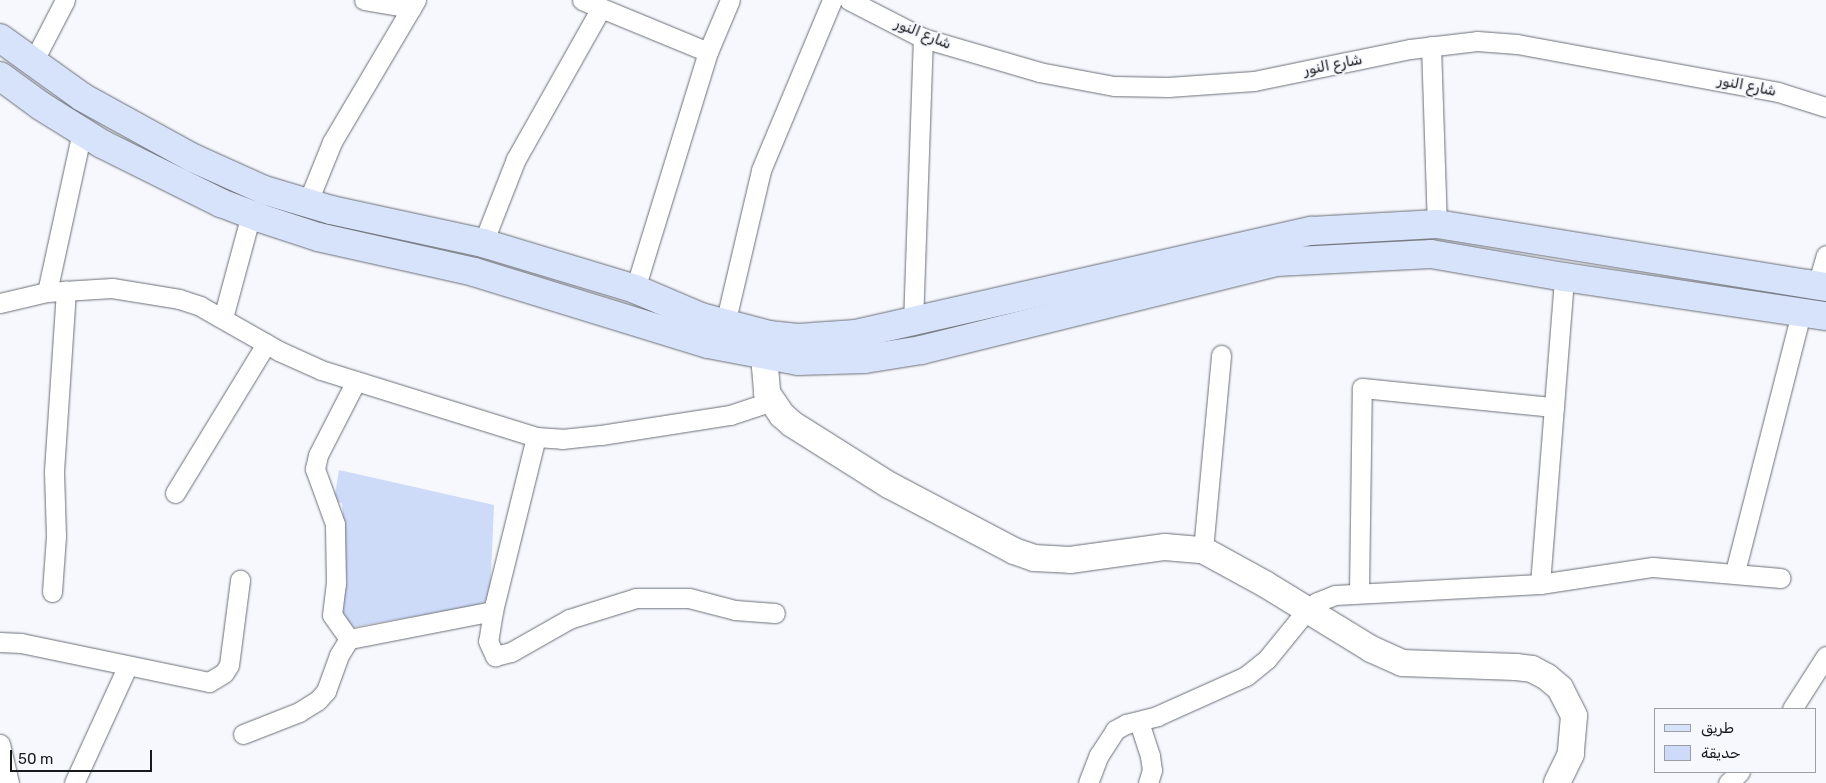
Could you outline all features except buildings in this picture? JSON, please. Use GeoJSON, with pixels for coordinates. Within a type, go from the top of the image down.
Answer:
{"type":"FeatureCollection","features":[{"type":"Feature","properties":{"kind":"main road"},"geometry":{"type":"LineString","coordinates":[[0,38],[32,64],[82,97],[193,158],[248,184],[307,204],[483,243],[635,289],[701,317],[725,324],[798,338],[856,334],[913,323],[1148,266],[1310,231],[1437,224],[1821,287]]}},
{"type":"Feature","properties":{"kind":"main road"},"geometry":{"type":"LineString","coordinates":[[0,76],[82,132],[145,167],[251,214],[318,237],[474,272],[708,344],[764,356],[826,362],[920,350],[1277,262],[1432,254],[1564,277],[1813,315]]}},
{"type":"Feature","properties":{"kind":"main road"},"geometry":{"type":"LineString","coordinates":[[764,356],[764,380],[772,401],[792,424],[850,462],[1014,551],[1034,558],[1070,560],[1165,547],[1203,550],[1265,584],[1370,649],[1402,663],[1516,667],[1532,669],[1547,677],[1560,688],[1574,716],[1571,754],[1557,783]]}},
{"type":"Feature","properties":{"kind":"street"},"geometry":{"type":"LineString","coordinates":[[32,64],[65,0]]}},
{"type":"Feature","properties":{"kind":"street"},"geometry":{"type":"LineString","coordinates":[[307,204],[332,142],[414,4],[364,0]]}},
{"type":"Feature","properties":{"kind":"street"},"geometry":{"type":"LineString","coordinates":[[582,0],[600,10],[708,52]]}},
{"type":"Feature","properties":{"kind":"street"},"geometry":{"type":"LineString","coordinates":[[635,289],[708,52],[730,0]]}},
{"type":"Feature","properties":{"kind":"street"},"geometry":{"type":"LineString","coordinates":[[725,324],[761,170],[832,0]]}},
{"type":"Feature","properties":{"kind":"street","name":"شارع النور"},"geometry":{"type":"LineString","coordinates":[[849,0],[923,38],[1075,80],[1168,87],[1254,80],[1431,46],[1476,41],[1517,44],[1778,92],[1826,107]]}},
{"type":"Feature","properties":{"kind":"street"},"geometry":{"type":"LineString","coordinates":[[483,243],[516,158],[600,10]]}},
{"type":"Feature","properties":{"kind":"street"},"geometry":{"type":"LineString","coordinates":[[913,323],[923,38]]}},
{"type":"Feature","properties":{"kind":"street"},"geometry":{"type":"LineString","coordinates":[[1431,46],[1437,224]]}},
{"type":"Feature","properties":{"kind":"street"},"geometry":{"type":"LineString","coordinates":[[47,292],[82,132]]}},
{"type":"Feature","properties":{"kind":"street"},"geometry":{"type":"LineString","coordinates":[[223,318],[251,214]]}},
{"type":"Feature","properties":{"kind":"street"},"geometry":{"type":"LineString","coordinates":[[1821,287],[1826,255]]}},
{"type":"Feature","properties":{"kind":"street"},"geometry":{"type":"LineString","coordinates":[[1540,584],[1564,277]]}},
{"type":"Feature","properties":{"kind":"street"},"geometry":{"type":"LineString","coordinates":[[0,303],[47,292],[66,290],[112,288],[154,294],[200,306],[298,360],[356,382],[536,437],[562,439],[601,435],[730,415],[772,401]]}},
{"type":"Feature","properties":{"kind":"street"},"geometry":{"type":"LineString","coordinates":[[52,592],[56,536],[54,470],[66,290]]}},
{"type":"Feature","properties":{"kind":"street"},"geometry":{"type":"LineString","coordinates":[[1735,572],[1813,315]]}},
{"type":"Feature","properties":{"kind":"street"},"geometry":{"type":"LineString","coordinates":[[175,493],[266,344]]}},
{"type":"Feature","properties":{"kind":"street"},"geometry":{"type":"LineString","coordinates":[[1203,550],[1221,355]]}},
{"type":"Feature","properties":{"kind":"street"},"geometry":{"type":"LineString","coordinates":[[349,639],[332,615],[336,584],[335,524],[315,469],[318,455],[356,382]]}},
{"type":"Feature","properties":{"kind":"street"},"geometry":{"type":"LineString","coordinates":[[1359,592],[1362,388],[1554,407]]}},
{"type":"Feature","properties":{"kind":"street"},"geometry":{"type":"LineString","coordinates":[[536,437],[493,611],[488,641],[495,656],[511,652],[569,619],[636,598],[689,598],[735,610],[774,613]]}},
{"type":"Feature","properties":{"kind":"street"},"geometry":{"type":"LineString","coordinates":[[1088,783],[1099,755],[1115,730],[1126,724],[1139,722],[1252,672],[1267,659],[1306,611],[1317,602],[1335,595],[1359,592],[1540,584],[1653,567],[1735,572],[1781,578]]}},
{"type":"Feature","properties":{"kind":"street"},"geometry":{"type":"LineString","coordinates":[[0,642],[21,643],[200,681],[217,679],[229,666],[240,580]]}},
{"type":"Feature","properties":{"kind":"street"},"geometry":{"type":"LineString","coordinates":[[243,734],[299,712],[318,700],[326,691],[339,655],[349,639],[493,611]]}},
{"type":"Feature","properties":{"kind":"street"},"geometry":{"type":"LineString","coordinates":[[1793,708],[1826,656]]}},
{"type":"Feature","properties":{"kind":"street"},"geometry":{"type":"LineString","coordinates":[[74,783],[128,667]]}},
{"type":"Feature","properties":{"kind":"street"},"geometry":{"type":"LineString","coordinates":[[1139,722],[1150,756],[1152,770],[1148,783]]}},
{"type":"Feature","properties":{"kind":"street"},"geometry":{"type":"LineString","coordinates":[[0,744],[9,783]]}},
{"type":"Feature","properties":{"kind":"street"},"geometry":{"type":"LineString","coordinates":[[1728,783],[1739,773]]}},
{"type":"Feature","properties":{"kind":"green space"},"geometry":{"type":"Polygon","coordinates":[[[339,470],[494,505],[490,597],[480,605],[354,627],[338,614],[347,582],[342,503],[334,501],[339,470]]]}}]}
